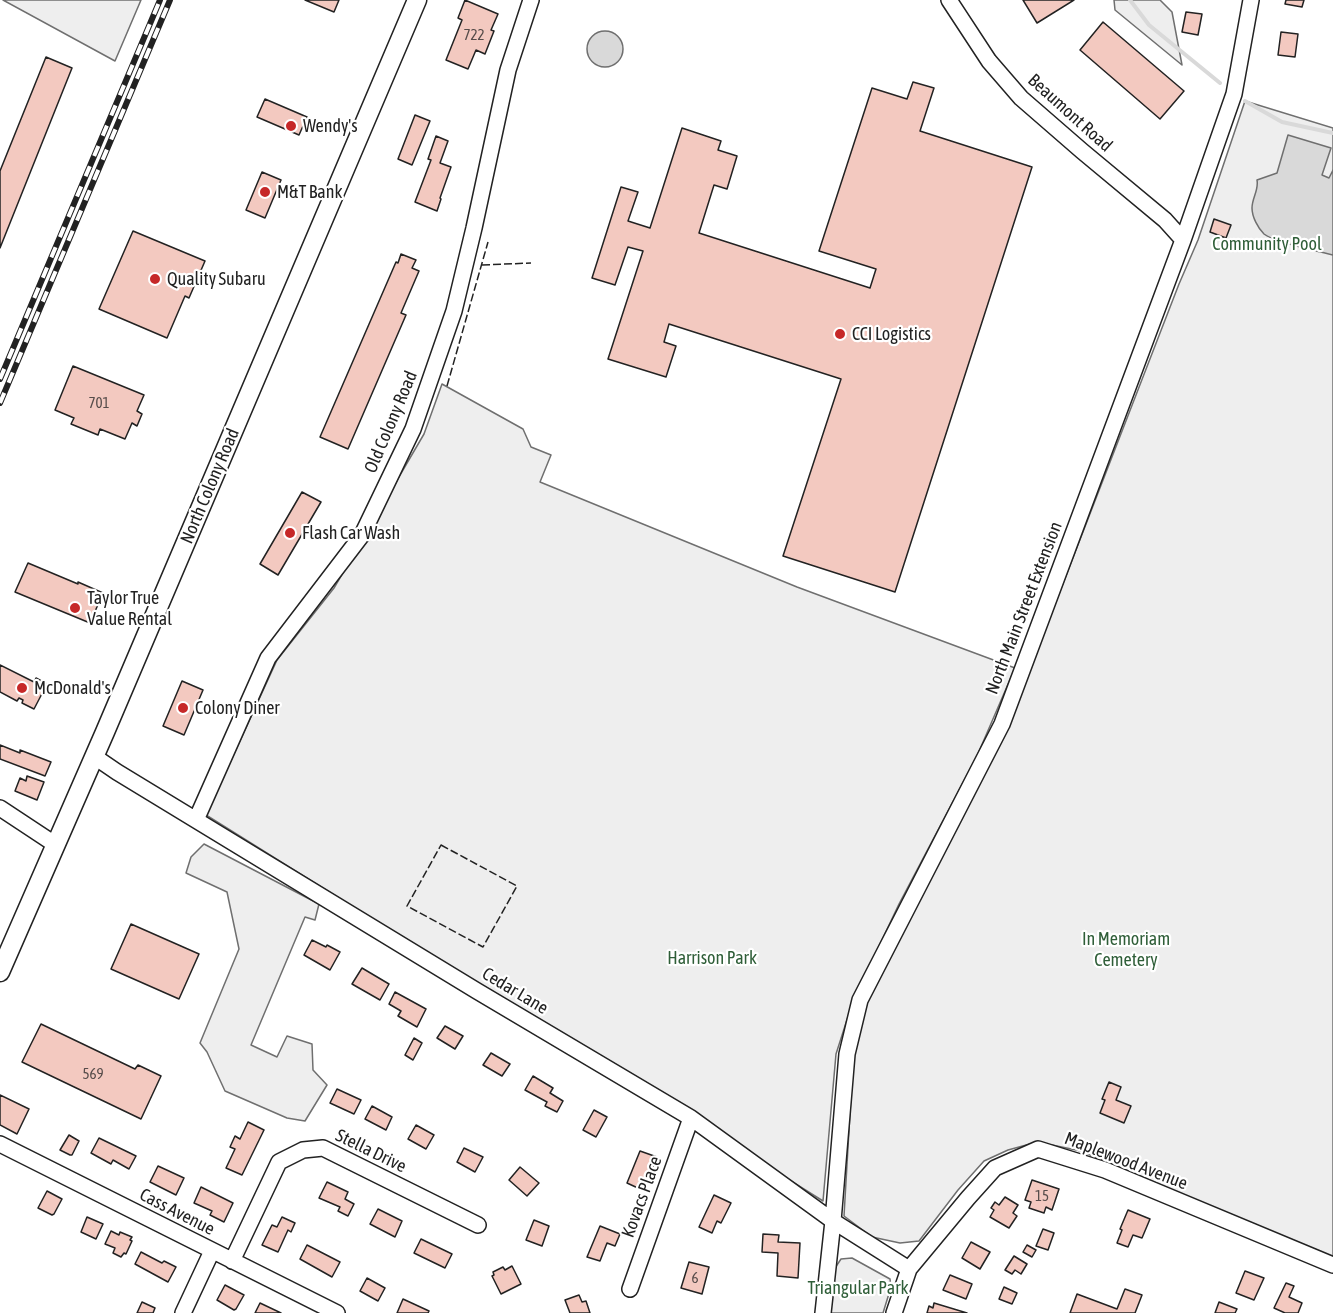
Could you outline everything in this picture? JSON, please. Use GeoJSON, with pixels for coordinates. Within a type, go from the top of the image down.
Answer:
{"type":"FeatureCollection","features":[{"type":"Feature","properties":{"kind":"main road","name":"North Colony Road"},"geometry":{"type":"LineString","coordinates":[[0,972],[95,757],[417,0]]}},
{"type":"Feature","properties":{"kind":"street","name":"Old Colony Road"},"geometry":{"type":"LineString","coordinates":[[196,820],[268,657],[362,535],[413,429],[454,311],[508,70],[531,0]]}},
{"type":"Feature","properties":{"kind":"street","name":"Beaumont Road"},"geometry":{"type":"LineString","coordinates":[[949,0],[989,61],[1021,98],[1166,220],[1183,240]]}},
{"type":"Feature","properties":{"kind":"street","name":"North Main Street Extension"},"geometry":{"type":"LineString","coordinates":[[823,1313],[847,1054],[860,1000],[1002,724],[1183,240],[1234,94],[1251,0]]}},
{"type":"Feature","properties":{"kind":"street","name":"Cedar Lane"},"geometry":{"type":"LineString","coordinates":[[95,757],[487,997],[691,1118],[833,1221],[909,1269]]}},
{"type":"Feature","properties":{"kind":"street"},"geometry":{"type":"LineString","coordinates":[[0,808],[56,845]]}},
{"type":"Feature","properties":{"kind":"street","name":"Kovacs Place"},"geometry":{"type":"LineString","coordinates":[[630,1289],[691,1118]]}},
{"type":"Feature","properties":{"kind":"street","name":"Cass Avenue"},"geometry":{"type":"LineString","coordinates":[[0,1144],[334,1312]]}},
{"type":"Feature","properties":{"kind":"street","name":"Stella Drive"},"geometry":{"type":"LineString","coordinates":[[232,1261],[279,1162],[303,1150],[322,1148],[478,1225]]}},
{"type":"Feature","properties":{"kind":"street","name":"Maplewood Avenue"},"geometry":{"type":"LineString","coordinates":[[909,1269],[995,1168],[1038,1149],[1105,1170],[1333,1265]]}},
{"type":"Feature","properties":{"kind":"street"},"geometry":{"type":"LineString","coordinates":[[183,1313],[212,1251]]}},
{"type":"Feature","properties":{"kind":"street"},"geometry":{"type":"LineString","coordinates":[[894,1313],[909,1269]]}},
{"type":"Feature","properties":{"kind":"green space"},"geometry":{"type":"Polygon","coordinates":[[[3,0],[141,0],[115,61],[3,0]]]}},
{"type":"Feature","properties":{"kind":"green space"},"geometry":{"type":"Polygon","coordinates":[[[1114,0],[1160,0],[1172,12],[1182,65],[1115,10],[1114,0]]]}},
{"type":"Feature","properties":{"kind":"green space","name":"In Memoriam Cemetery"},"geometry":{"type":"Polygon","coordinates":[[[1245,101],[1333,128],[1333,1259],[1081,1151],[1052,1145],[1030,1144],[1008,1150],[984,1161],[958,1190],[919,1241],[900,1243],[872,1237],[844,1216],[854,1044],[865,1004],[1012,715],[1198,240],[1245,101]]]}},
{"type":"Feature","properties":{"kind":"green space","name":"Harrison Park"},"geometry":{"type":"Polygon","coordinates":[[[442,384],[523,429],[531,447],[551,455],[540,482],[797,587],[1015,668],[977,756],[899,904],[853,1001],[836,1054],[823,1201],[206,815],[277,660],[334,588],[424,434],[442,384]]]}},
{"type":"Feature","properties":{"kind":"green space"},"geometry":{"type":"Polygon","coordinates":[[[204,844],[319,904],[315,920],[305,917],[251,1045],[277,1057],[287,1036],[312,1044],[313,1070],[327,1085],[305,1121],[287,1118],[225,1091],[207,1052],[200,1043],[239,949],[227,892],[186,873],[191,857],[204,844]]]}},
{"type":"Feature","properties":{"kind":"green space","name":"Triangular Park"},"geometry":{"type":"Polygon","coordinates":[[[852,1258],[890,1279],[891,1287],[883,1313],[830,1313],[835,1268],[841,1259],[852,1258]]]}},
{"type":"Feature","properties":{"kind":"shaded area"},"geometry":{"type":"Polygon","coordinates":[[[605,31],[618,36],[623,49],[618,62],[605,67],[592,62],[587,49],[592,36],[605,31]]]}},
{"type":"Feature","properties":{"kind":"shaded area"},"geometry":{"type":"Polygon","coordinates":[[[1288,135],[1331,148],[1322,175],[1329,178],[1333,170],[1333,255],[1287,244],[1270,237],[1262,232],[1254,219],[1252,208],[1257,180],[1277,173],[1288,135]]]}},
{"type":"Feature","properties":{"kind":"building"},"geometry":{"type":"Polygon","coordinates":[[[305,0],[339,0],[334,12],[305,0]]]}},
{"type":"Feature","properties":{"kind":"building"},"geometry":{"type":"Polygon","coordinates":[[[465,0],[498,14],[485,54],[476,50],[468,69],[446,60],[462,20],[458,18],[465,0]]]}},
{"type":"Feature","properties":{"kind":"building"},"geometry":{"type":"Polygon","coordinates":[[[1023,0],[1074,0],[1037,23],[1023,0]]]}},
{"type":"Feature","properties":{"kind":"building"},"geometry":{"type":"Polygon","coordinates":[[[1286,0],[1304,0],[1302,7],[1285,4],[1286,0]]]}},
{"type":"Feature","properties":{"kind":"building"},"geometry":{"type":"Polygon","coordinates":[[[1186,12],[1202,14],[1198,35],[1182,32],[1186,12]]]}},
{"type":"Feature","properties":{"kind":"building"},"geometry":{"type":"Polygon","coordinates":[[[1103,22],[1184,91],[1160,119],[1080,50],[1103,22]]]}},
{"type":"Feature","properties":{"kind":"building"},"geometry":{"type":"Polygon","coordinates":[[[1281,32],[1298,34],[1295,57],[1278,55],[1281,32]]]}},
{"type":"Feature","properties":{"kind":"building"},"geometry":{"type":"Polygon","coordinates":[[[46,57],[72,68],[0,248],[0,171],[46,57]]]}},
{"type":"Feature","properties":{"kind":"building","name":"CCI Logistics"},"geometry":{"type":"Polygon","coordinates":[[[913,82],[934,88],[920,131],[1032,167],[895,592],[783,556],[841,379],[669,324],[664,342],[676,346],[666,377],[608,359],[643,251],[628,247],[615,285],[592,278],[621,187],[638,192],[628,221],[650,228],[682,128],[721,141],[718,150],[737,156],[727,189],[714,185],[699,233],[870,288],[876,269],[819,251],[872,88],[907,99],[913,82]]]}},
{"type":"Feature","properties":{"kind":"building","name":"Wendy's"},"geometry":{"type":"Polygon","coordinates":[[[265,99],[307,117],[299,135],[257,117],[265,99]]]}},
{"type":"Feature","properties":{"kind":"building"},"geometry":{"type":"Polygon","coordinates":[[[415,115],[430,121],[412,165],[398,159],[415,115]]]}},
{"type":"Feature","properties":{"kind":"building"},"geometry":{"type":"Polygon","coordinates":[[[436,136],[448,141],[440,163],[451,167],[437,211],[415,202],[431,160],[428,159],[436,136]]]}},
{"type":"Feature","properties":{"kind":"building","name":"M&T Bank"},"geometry":{"type":"Polygon","coordinates":[[[262,172],[281,180],[265,218],[246,210],[262,172]]]}},
{"type":"Feature","properties":{"kind":"building"},"geometry":{"type":"Polygon","coordinates":[[[1214,219],[1231,225],[1226,238],[1210,232],[1214,219]]]}},
{"type":"Feature","properties":{"kind":"building","name":"Quality Subaru"},"geometry":{"type":"Polygon","coordinates":[[[133,231],[205,261],[189,298],[185,296],[167,338],[99,309],[133,231]]]}},
{"type":"Feature","properties":{"kind":"building"},"geometry":{"type":"Polygon","coordinates":[[[401,254],[416,260],[412,268],[419,271],[401,313],[406,315],[348,449],[320,437],[401,254]]]}},
{"type":"Feature","properties":{"kind":"building"},"geometry":{"type":"Polygon","coordinates":[[[73,366],[144,395],[137,411],[142,414],[137,426],[132,423],[125,439],[100,429],[98,435],[71,424],[74,418],[55,410],[73,366]]]}},
{"type":"Feature","properties":{"kind":"building","name":"Flash Car Wash"},"geometry":{"type":"Polygon","coordinates":[[[302,492],[321,502],[278,575],[260,564],[302,492]]]}},
{"type":"Feature","properties":{"kind":"building","name":"Taylor True Value Rental"},"geometry":{"type":"Polygon","coordinates":[[[28,563],[103,593],[90,623],[15,592],[28,563]]]}},
{"type":"Feature","properties":{"kind":"building","name":"McDonald's"},"geometry":{"type":"Polygon","coordinates":[[[0,665],[34,682],[36,678],[47,684],[34,709],[22,703],[23,700],[19,698],[17,701],[0,692],[0,665]]]}},
{"type":"Feature","properties":{"kind":"building","name":"Colony Diner"},"geometry":{"type":"Polygon","coordinates":[[[182,681],[203,690],[184,735],[163,726],[182,681]]]}},
{"type":"Feature","properties":{"kind":"building"},"geometry":{"type":"Polygon","coordinates":[[[0,745],[51,762],[45,776],[0,759],[0,745]]]}},
{"type":"Feature","properties":{"kind":"building"},"geometry":{"type":"Polygon","coordinates":[[[27,776],[44,782],[37,800],[15,791],[20,778],[26,781],[27,776]]]}},
{"type":"Feature","properties":{"kind":"building"},"geometry":{"type":"Polygon","coordinates":[[[131,924],[199,954],[179,999],[111,969],[131,924]]]}},
{"type":"Feature","properties":{"kind":"building"},"geometry":{"type":"Polygon","coordinates":[[[312,940],[340,952],[330,970],[304,955],[312,940]]]}},
{"type":"Feature","properties":{"kind":"building"},"geometry":{"type":"Polygon","coordinates":[[[362,968],[389,984],[380,1000],[352,984],[362,968]]]}},
{"type":"Feature","properties":{"kind":"building"},"geometry":{"type":"Polygon","coordinates":[[[395,992],[426,1009],[417,1027],[398,1016],[401,1011],[389,1004],[395,992]]]}},
{"type":"Feature","properties":{"kind":"building"},"geometry":{"type":"Polygon","coordinates":[[[41,1024],[135,1069],[138,1065],[161,1076],[141,1119],[22,1062],[41,1024]]]}},
{"type":"Feature","properties":{"kind":"building"},"geometry":{"type":"Polygon","coordinates":[[[445,1026],[463,1036],[455,1049],[437,1038],[445,1026]]]}},
{"type":"Feature","properties":{"kind":"building"},"geometry":{"type":"Polygon","coordinates":[[[414,1038],[422,1043],[413,1060],[405,1055],[414,1038]]]}},
{"type":"Feature","properties":{"kind":"building"},"geometry":{"type":"Polygon","coordinates":[[[491,1053],[510,1064],[502,1076],[483,1065],[491,1053]]]}},
{"type":"Feature","properties":{"kind":"building"},"geometry":{"type":"Polygon","coordinates":[[[533,1076],[553,1088],[550,1093],[563,1101],[557,1112],[545,1106],[547,1102],[525,1090],[533,1076]]]}},
{"type":"Feature","properties":{"kind":"building"},"geometry":{"type":"Polygon","coordinates":[[[1109,1082],[1121,1087],[1116,1100],[1131,1106],[1124,1123],[1100,1113],[1105,1100],[1102,1099],[1109,1082]]]}},
{"type":"Feature","properties":{"kind":"building"},"geometry":{"type":"Polygon","coordinates":[[[337,1089],[361,1100],[354,1114],[330,1103],[337,1089]]]}},
{"type":"Feature","properties":{"kind":"building"},"geometry":{"type":"Polygon","coordinates":[[[0,1095],[29,1109],[17,1134],[0,1125],[0,1095]]]}},
{"type":"Feature","properties":{"kind":"building"},"geometry":{"type":"Polygon","coordinates":[[[372,1106],[392,1117],[386,1130],[365,1119],[372,1106]]]}},
{"type":"Feature","properties":{"kind":"building"},"geometry":{"type":"Polygon","coordinates":[[[594,1110],[607,1117],[596,1137],[583,1130],[594,1110]]]}},
{"type":"Feature","properties":{"kind":"building"},"geometry":{"type":"Polygon","coordinates":[[[248,1122],[264,1130],[242,1175],[226,1168],[235,1149],[230,1147],[235,1136],[240,1139],[248,1122]]]}},
{"type":"Feature","properties":{"kind":"building"},"geometry":{"type":"Polygon","coordinates":[[[416,1125],[434,1135],[426,1149],[408,1139],[416,1125]]]}},
{"type":"Feature","properties":{"kind":"building"},"geometry":{"type":"Polygon","coordinates":[[[69,1135],[79,1141],[72,1155],[60,1150],[69,1135]]]}},
{"type":"Feature","properties":{"kind":"building"},"geometry":{"type":"Polygon","coordinates":[[[99,1138],[136,1156],[129,1169],[113,1160],[111,1164],[91,1153],[99,1138]]]}},
{"type":"Feature","properties":{"kind":"building"},"geometry":{"type":"Polygon","coordinates":[[[464,1148],[483,1157],[475,1172],[457,1162],[464,1148]]]}},
{"type":"Feature","properties":{"kind":"building"},"geometry":{"type":"Polygon","coordinates":[[[640,1151],[657,1157],[646,1183],[643,1182],[640,1189],[627,1183],[640,1151]]]}},
{"type":"Feature","properties":{"kind":"building"},"geometry":{"type":"Polygon","coordinates":[[[158,1166],[184,1178],[176,1195],[150,1182],[158,1166]]]}},
{"type":"Feature","properties":{"kind":"building"},"geometry":{"type":"Polygon","coordinates":[[[520,1167],[539,1183],[527,1196],[509,1180],[520,1167]]]}},
{"type":"Feature","properties":{"kind":"building"},"geometry":{"type":"Polygon","coordinates":[[[1032,1180],[1059,1189],[1052,1210],[1046,1207],[1044,1213],[1029,1208],[1031,1202],[1025,1200],[1032,1180]]]}},
{"type":"Feature","properties":{"kind":"building"},"geometry":{"type":"Polygon","coordinates":[[[327,1182],[348,1192],[345,1199],[354,1204],[348,1216],[338,1211],[340,1207],[319,1198],[327,1182]]]}},
{"type":"Feature","properties":{"kind":"building"},"geometry":{"type":"Polygon","coordinates":[[[201,1187],[233,1203],[224,1222],[210,1215],[212,1211],[194,1203],[201,1187]]]}},
{"type":"Feature","properties":{"kind":"building"},"geometry":{"type":"Polygon","coordinates":[[[47,1191],[62,1199],[52,1215],[38,1208],[47,1191]]]}},
{"type":"Feature","properties":{"kind":"building"},"geometry":{"type":"Polygon","coordinates":[[[714,1195],[731,1203],[721,1223],[717,1221],[712,1233],[699,1227],[714,1195]]]}},
{"type":"Feature","properties":{"kind":"building"},"geometry":{"type":"Polygon","coordinates":[[[1005,1197],[1018,1205],[1013,1213],[1017,1216],[1009,1228],[990,1217],[994,1210],[991,1208],[995,1202],[999,1205],[1005,1197]]]}},
{"type":"Feature","properties":{"kind":"building"},"geometry":{"type":"Polygon","coordinates":[[[378,1209],[402,1221],[395,1237],[370,1224],[378,1209]]]}},
{"type":"Feature","properties":{"kind":"building"},"geometry":{"type":"Polygon","coordinates":[[[1128,1210],[1150,1219],[1142,1238],[1133,1235],[1128,1247],[1117,1243],[1128,1210]]]}},
{"type":"Feature","properties":{"kind":"building"},"geometry":{"type":"Polygon","coordinates":[[[87,1217],[103,1224],[96,1239],[81,1232],[87,1217]]]}},
{"type":"Feature","properties":{"kind":"building"},"geometry":{"type":"Polygon","coordinates":[[[282,1217],[295,1223],[291,1232],[288,1230],[278,1252],[262,1245],[272,1225],[277,1227],[282,1217]]]}},
{"type":"Feature","properties":{"kind":"building"},"geometry":{"type":"Polygon","coordinates":[[[534,1220],[549,1226],[542,1246],[526,1240],[534,1220]]]}},
{"type":"Feature","properties":{"kind":"building"},"geometry":{"type":"Polygon","coordinates":[[[600,1226],[620,1234],[615,1246],[607,1243],[600,1261],[587,1257],[600,1226]]]}},
{"type":"Feature","properties":{"kind":"building"},"geometry":{"type":"Polygon","coordinates":[[[1043,1229],[1054,1233],[1048,1250],[1036,1246],[1043,1229]]]}},
{"type":"Feature","properties":{"kind":"building"},"geometry":{"type":"Polygon","coordinates":[[[111,1231],[132,1237],[126,1254],[124,1253],[121,1257],[113,1253],[115,1248],[105,1244],[111,1231]]]}},
{"type":"Feature","properties":{"kind":"building"},"geometry":{"type":"Polygon","coordinates":[[[763,1234],[779,1235],[778,1242],[800,1243],[798,1278],[777,1276],[778,1253],[762,1252],[763,1234]]]}},
{"type":"Feature","properties":{"kind":"building"},"geometry":{"type":"Polygon","coordinates":[[[421,1239],[452,1254],[445,1268],[414,1253],[421,1239]]]}},
{"type":"Feature","properties":{"kind":"building"},"geometry":{"type":"Polygon","coordinates":[[[971,1242],[990,1252],[980,1269],[962,1258],[971,1242]]]}},
{"type":"Feature","properties":{"kind":"building"},"geometry":{"type":"Polygon","coordinates":[[[307,1245],[340,1262],[332,1277],[300,1259],[307,1245]]]}},
{"type":"Feature","properties":{"kind":"building"},"geometry":{"type":"Polygon","coordinates":[[[1027,1245],[1036,1250],[1032,1257],[1023,1252],[1027,1245]]]}},
{"type":"Feature","properties":{"kind":"building"},"geometry":{"type":"Polygon","coordinates":[[[141,1252],[162,1263],[164,1261],[176,1267],[168,1282],[135,1264],[141,1252]]]}},
{"type":"Feature","properties":{"kind":"building"},"geometry":{"type":"Polygon","coordinates":[[[1014,1256],[1027,1264],[1021,1274],[1015,1270],[1012,1274],[1005,1270],[1014,1256]]]}},
{"type":"Feature","properties":{"kind":"building"},"geometry":{"type":"Polygon","coordinates":[[[689,1262],[709,1267],[702,1294],[681,1288],[689,1262]]]}},
{"type":"Feature","properties":{"kind":"building"},"geometry":{"type":"Polygon","coordinates":[[[512,1266],[521,1284],[501,1294],[492,1276],[493,1272],[512,1266]]]}},
{"type":"Feature","properties":{"kind":"building"},"geometry":{"type":"Polygon","coordinates":[[[1245,1271],[1264,1278],[1254,1300],[1236,1293],[1245,1271]]]}},
{"type":"Feature","properties":{"kind":"building"},"geometry":{"type":"Polygon","coordinates":[[[950,1275],[972,1284],[966,1299],[943,1290],[950,1275]]]}},
{"type":"Feature","properties":{"kind":"building"},"geometry":{"type":"Polygon","coordinates":[[[367,1278],[385,1288],[378,1301],[360,1291],[367,1278]]]}},
{"type":"Feature","properties":{"kind":"building"},"geometry":{"type":"Polygon","coordinates":[[[1286,1283],[1294,1286],[1289,1297],[1302,1303],[1298,1313],[1285,1313],[1274,1308],[1286,1283]]]}},
{"type":"Feature","properties":{"kind":"building"},"geometry":{"type":"Polygon","coordinates":[[[225,1285],[244,1295],[234,1310],[217,1300],[225,1285]]]}},
{"type":"Feature","properties":{"kind":"building"},"geometry":{"type":"Polygon","coordinates":[[[1004,1287],[1017,1293],[1012,1304],[999,1299],[1004,1287]]]}},
{"type":"Feature","properties":{"kind":"building"},"geometry":{"type":"Polygon","coordinates":[[[1125,1289],[1142,1295],[1135,1313],[1070,1313],[1077,1294],[1117,1309],[1125,1289]]]}},
{"type":"Feature","properties":{"kind":"building"},"geometry":{"type":"Polygon","coordinates":[[[579,1295],[582,1302],[586,1301],[590,1313],[570,1313],[565,1300],[579,1295]]]}},
{"type":"Feature","properties":{"kind":"building"},"geometry":{"type":"Polygon","coordinates":[[[403,1299],[429,1311],[428,1313],[397,1313],[403,1299]]]}},
{"type":"Feature","properties":{"kind":"building"},"geometry":{"type":"Polygon","coordinates":[[[142,1302],[155,1308],[153,1313],[137,1313],[142,1302]]]}},
{"type":"Feature","properties":{"kind":"building"},"geometry":{"type":"Polygon","coordinates":[[[1219,1302],[1237,1309],[1235,1313],[1215,1313],[1219,1302]]]}},
{"type":"Feature","properties":{"kind":"building"},"geometry":{"type":"Polygon","coordinates":[[[260,1303],[281,1313],[255,1313],[260,1303]]]}},
{"type":"Feature","properties":{"kind":"building"},"geometry":{"type":"Polygon","coordinates":[[[934,1303],[967,1313],[927,1313],[929,1306],[933,1308],[934,1303]]]}},
{"type":"Feature","properties":{"kind":"waterway"},"geometry":{"type":"LineString","coordinates":[[1130,0],[1149,25],[1220,83]]}},
{"type":"Feature","properties":{"kind":"waterway"},"geometry":{"type":"LineString","coordinates":[[1245,101],[1282,122],[1333,133]]}},
{"type":"Feature","properties":{"kind":"railway"},"geometry":{"type":"LineString","coordinates":[[0,379],[160,0]]}},
{"type":"Feature","properties":{"kind":"railway"},"geometry":{"type":"LineString","coordinates":[[0,403],[170,0]]}},
{"type":"Feature","properties":{"kind":"fence"},"geometry":{"type":"LineString","coordinates":[[447,386],[488,242]]}},
{"type":"Feature","properties":{"kind":"fence"},"geometry":{"type":"LineString","coordinates":[[482,265],[531,263]]}},
{"type":"Feature","properties":{"kind":"fence"},"geometry":{"type":"LineString","coordinates":[[441,845],[517,886],[483,947],[407,906],[441,845]]}},
{"type":"Feature","properties":{"kind":"place","name":"Wendy's"},"geometry":{"type":"Point","coordinates":[291,126]}},
{"type":"Feature","properties":{"kind":"place","name":"M&T Bank"},"geometry":{"type":"Point","coordinates":[265,192]}},
{"type":"Feature","properties":{"kind":"place","name":"Quality Subaru"},"geometry":{"type":"Point","coordinates":[155,279]}},
{"type":"Feature","properties":{"kind":"place","name":"CCI Logistics"},"geometry":{"type":"Point","coordinates":[840,334]}},
{"type":"Feature","properties":{"kind":"place","name":"Flash Car Wash"},"geometry":{"type":"Point","coordinates":[290,533]}},
{"type":"Feature","properties":{"kind":"place","name":"Taylor True Value Rental"},"geometry":{"type":"Point","coordinates":[75,608]}},
{"type":"Feature","properties":{"kind":"place","name":"McDonald's"},"geometry":{"type":"Point","coordinates":[22,688]}},
{"type":"Feature","properties":{"kind":"place","name":"Colony Diner"},"geometry":{"type":"Point","coordinates":[183,708]}},
{"type":"Feature","properties":{"kind":"park label","name":"Community Pool"},"geometry":{"type":"Point","coordinates":[1267,244]}}]}
